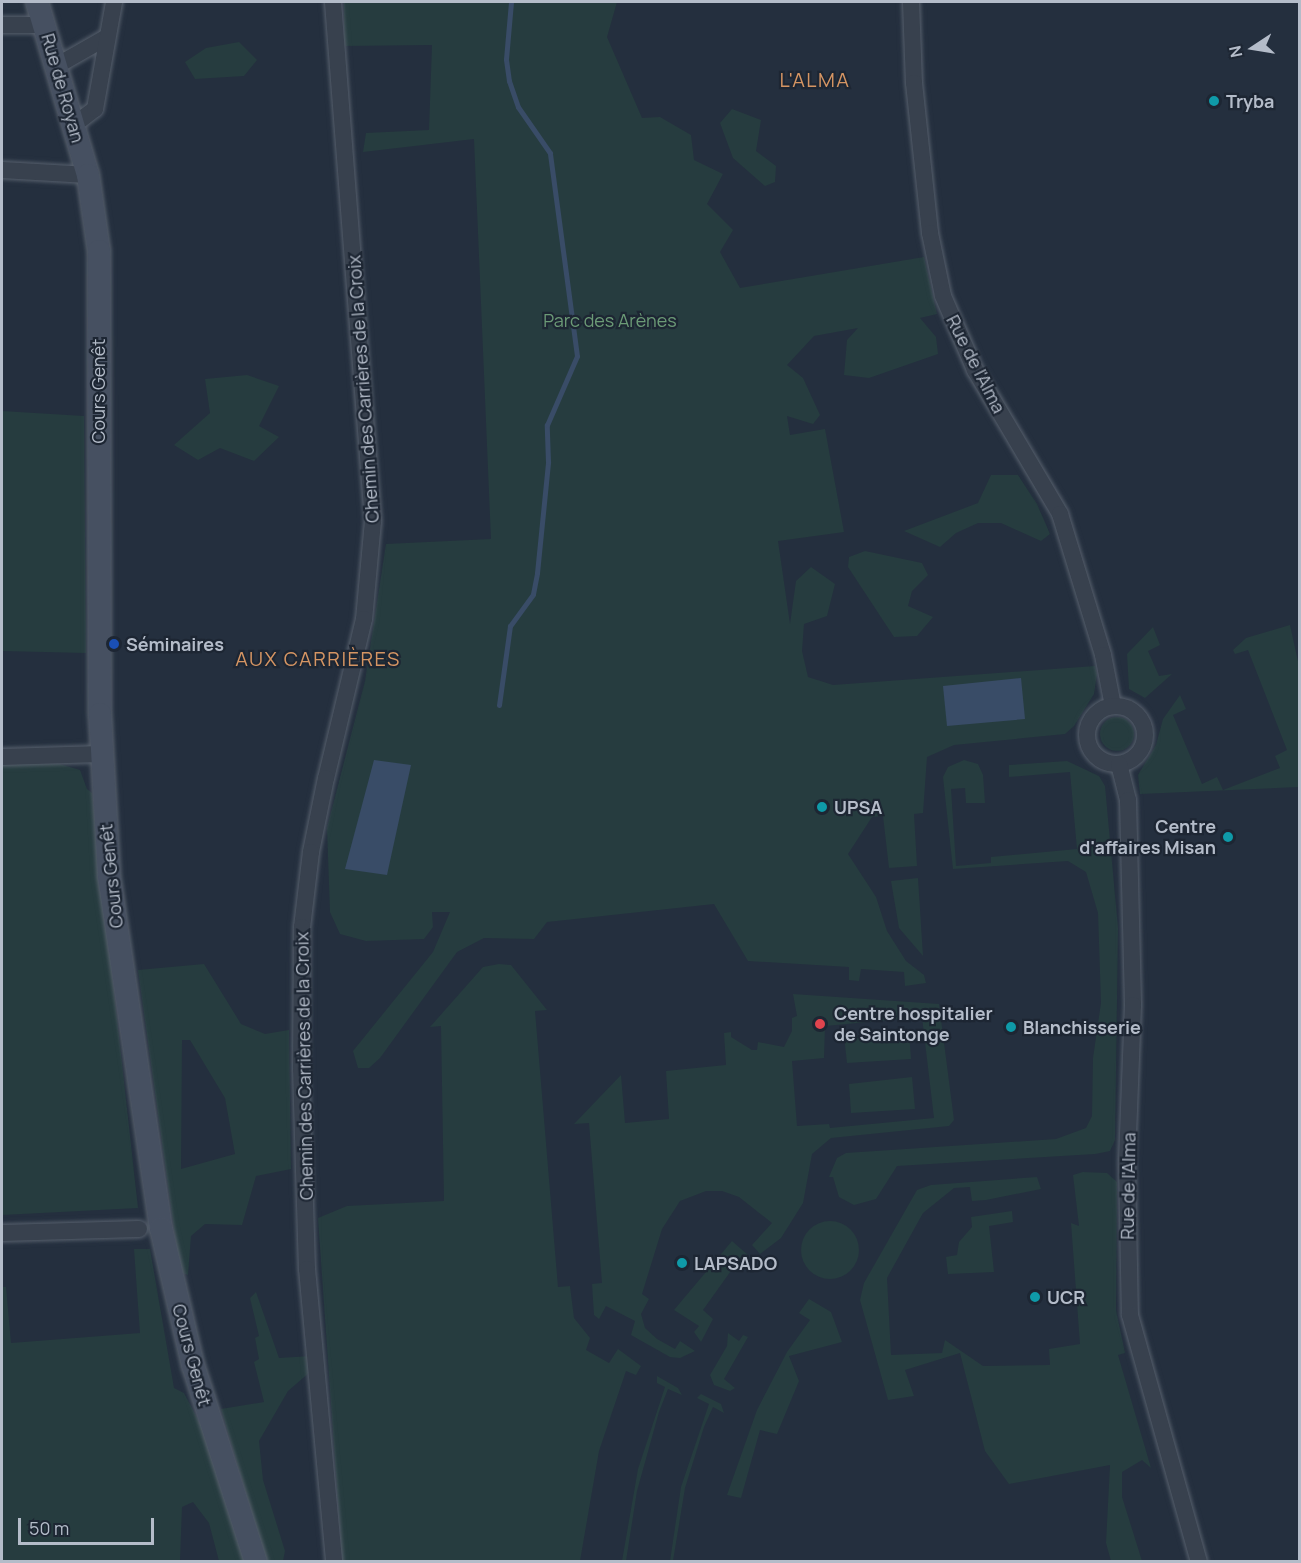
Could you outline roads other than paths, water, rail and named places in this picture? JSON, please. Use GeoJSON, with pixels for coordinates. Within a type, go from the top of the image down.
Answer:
{"type":"FeatureCollection","features":[{"type":"Feature","properties":{"kind":"main road","name":"Rue de Royan"},"geometry":{"type":"LineString","coordinates":[[37,2],[58,65],[88,175]]}},
{"type":"Feature","properties":{"kind":"main road","name":"Cours Genêt"},"geometry":{"type":"LineString","coordinates":[[88,175],[99,251],[101,754],[109,876],[161,1228],[193,1365],[256,1562]]}},
{"type":"Feature","properties":{"kind":"street"},"geometry":{"type":"LineString","coordinates":[[75,124],[95,109],[114,2]]}},
{"type":"Feature","properties":{"kind":"street","name":"Chemin des Carrières de la Croix"},"geometry":{"type":"LineString","coordinates":[[333,2],[373,521],[364,619],[326,778],[302,927],[301,1068],[307,1269],[334,1562]]}},
{"type":"Feature","properties":{"kind":"street","name":"Rue de l'Alma"},"geometry":{"type":"LineString","coordinates":[[911,2],[914,83],[925,192],[943,296],[975,370],[1060,514],[1103,655],[1113,706]]}},
{"type":"Feature","properties":{"kind":"street"},"geometry":{"type":"LineString","coordinates":[[2,25],[45,25]]}},
{"type":"Feature","properties":{"kind":"street"},"geometry":{"type":"LineString","coordinates":[[58,65],[107,37]]}},
{"type":"Feature","properties":{"kind":"street"},"geometry":{"type":"LineString","coordinates":[[2,170],[88,175]]}},
{"type":"Feature","properties":{"kind":"street"},"geometry":{"type":"LineString","coordinates":[[1113,706],[1136,714],[1144,730],[1142,749],[1136,757],[1119,764],[1100,760],[1093,753],[1087,736],[1098,713],[1113,706]]}},
{"type":"Feature","properties":{"kind":"street"},"geometry":{"type":"LineString","coordinates":[[2,757],[101,754]]}},
{"type":"Feature","properties":{"kind":"street","name":"Rue de l'Alma"},"geometry":{"type":"LineString","coordinates":[[1119,764],[1128,800],[1133,1005],[1128,1164],[1130,1315],[1199,1562]]}},
{"type":"Feature","properties":{"kind":"street"},"geometry":{"type":"LineString","coordinates":[[2,1233],[139,1229]]}},
{"type":"Feature","properties":{"kind":"water"},"geometry":{"type":"Polygon","coordinates":[[[1021,678],[1025,719],[947,726],[943,686],[1021,678]]]}},
{"type":"Feature","properties":{"kind":"water"},"geometry":{"type":"Polygon","coordinates":[[[374,760],[411,765],[387,875],[345,869],[374,760]]]}},
{"type":"Feature","properties":{"kind":"waterway"},"geometry":{"type":"LineString","coordinates":[[499,705],[510,626],[533,594],[537,573],[548,462],[547,425],[577,356],[550,153],[518,107],[509,81],[506,59],[511,2]]}},
{"type":"Feature","properties":{"kind":"place","name":"Tryba"},"geometry":{"type":"Point","coordinates":[1214,101]}},
{"type":"Feature","properties":{"kind":"place","name":"Séminaires"},"geometry":{"type":"Point","coordinates":[114,644]}},
{"type":"Feature","properties":{"kind":"place","name":"UPSA"},"geometry":{"type":"Point","coordinates":[822,807]}},
{"type":"Feature","properties":{"kind":"place","name":"Centre d'affaires Misan"},"geometry":{"type":"Point","coordinates":[1228,837]}},
{"type":"Feature","properties":{"kind":"place","name":"Centre hospitalier de Saintonge"},"geometry":{"type":"Point","coordinates":[820,1024]}},
{"type":"Feature","properties":{"kind":"place","name":"Blanchisserie"},"geometry":{"type":"Point","coordinates":[1011,1027]}},
{"type":"Feature","properties":{"kind":"place","name":"LAPSADO"},"geometry":{"type":"Point","coordinates":[682,1263]}},
{"type":"Feature","properties":{"kind":"place","name":"UCR"},"geometry":{"type":"Point","coordinates":[1035,1297]}},
{"type":"Feature","properties":{"kind":"district","name":"L'ALMA"},"geometry":{"type":"Point","coordinates":[815,79]}},
{"type":"Feature","properties":{"kind":"district","name":"AUX CARRIÈRES"},"geometry":{"type":"Point","coordinates":[318,658]}},
{"type":"Feature","properties":{"kind":"park label","name":"Parc des Arènes"},"geometry":{"type":"Point","coordinates":[610,320]}}]}
